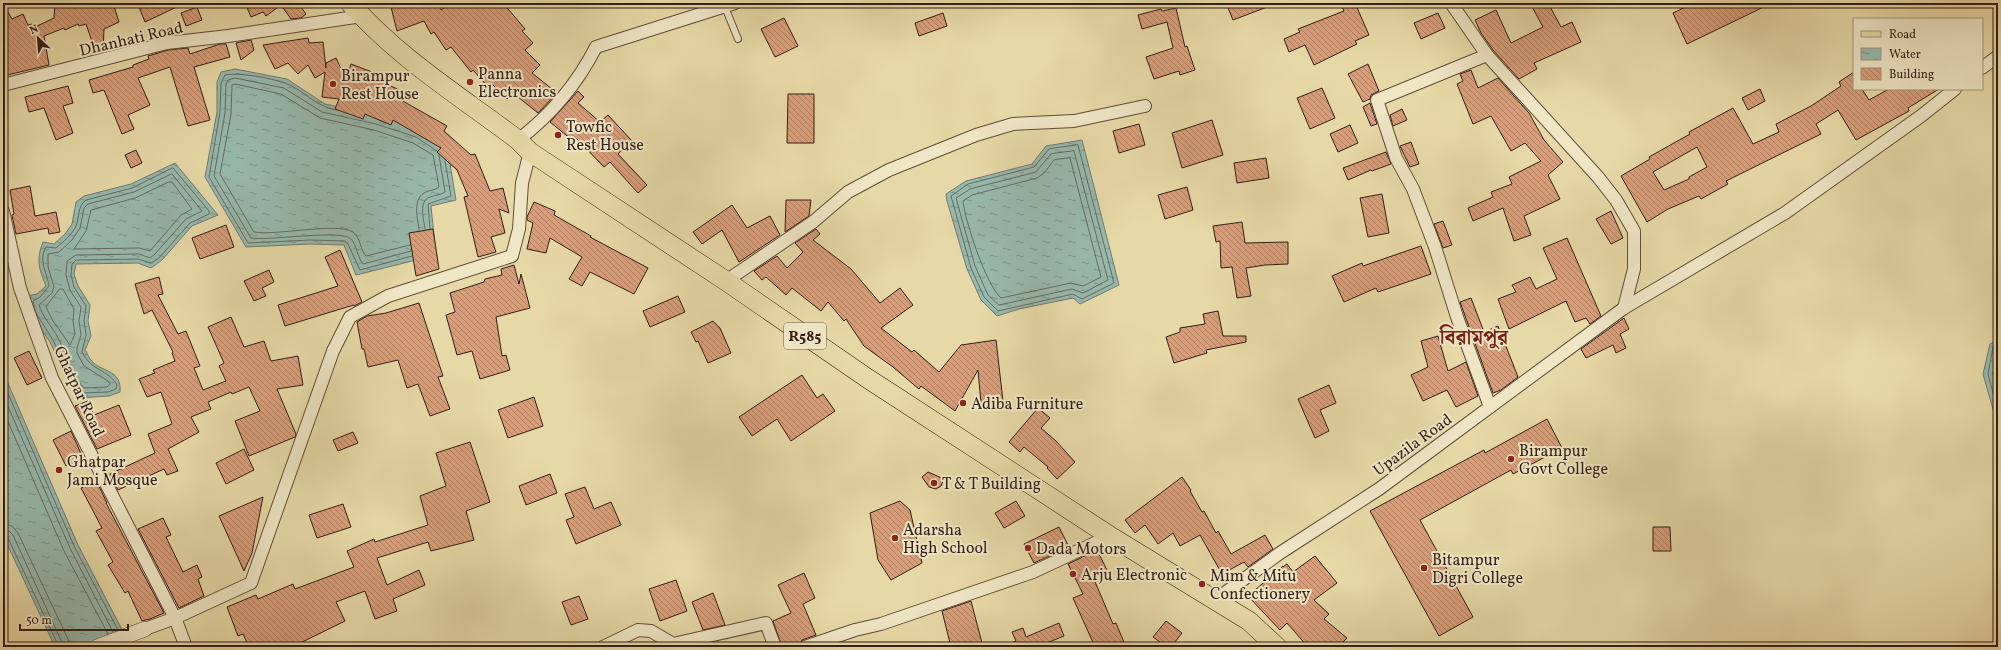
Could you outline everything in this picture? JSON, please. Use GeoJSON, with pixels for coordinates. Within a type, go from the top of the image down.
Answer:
{"type":"FeatureCollection","features":[{"type":"Feature","properties":{"kind":"main road","name":"R585"},"geometry":{"type":"LineString","coordinates":[[356,10],[401,52],[524,146],[726,281],[867,378],[1110,536],[1249,621],[1277,647]]}},
{"type":"Feature","properties":{"kind":"street"},"geometry":{"type":"LineString","coordinates":[[1451,3],[1487,55],[1598,177],[1616,200],[1634,231],[1634,269],[1624,308]]}},
{"type":"Feature","properties":{"kind":"street"},"geometry":{"type":"LineString","coordinates":[[97,647],[175,618],[251,583],[333,351],[350,317],[388,296],[512,256],[519,229],[524,146],[538,125],[568,93],[596,48],[730,5]]}},
{"type":"Feature","properties":{"kind":"street","name":"Dhanhati Road"},"geometry":{"type":"LineString","coordinates":[[3,85],[166,43],[228,36],[356,10]]}},
{"type":"Feature","properties":{"kind":"street"},"geometry":{"type":"LineString","coordinates":[[1487,55],[1377,100],[1396,158],[1413,189],[1435,247],[1457,317],[1490,407]]}},
{"type":"Feature","properties":{"kind":"street"},"geometry":{"type":"LineString","coordinates":[[1983,67],[1998,56]]}},
{"type":"Feature","properties":{"kind":"street","name":"Upazila Road"},"geometry":{"type":"LineString","coordinates":[[1215,600],[1280,553],[1378,488],[1624,308],[1785,213],[1921,116],[1954,90]]}},
{"type":"Feature","properties":{"kind":"street"},"geometry":{"type":"LineString","coordinates":[[726,281],[813,222],[848,192],[890,170],[976,135],[1013,124],[1074,121],[1145,106]]}},
{"type":"Feature","properties":{"kind":"street","name":"Ghatpar Road"},"geometry":{"type":"LineString","coordinates":[[3,211],[20,288],[52,378],[175,618],[186,647]]}},
{"type":"Feature","properties":{"kind":"street"},"geometry":{"type":"LineString","coordinates":[[805,647],[855,630],[881,624],[1033,572],[1110,536]]}},
{"type":"Feature","properties":{"kind":"street"},"geometry":{"type":"LineString","coordinates":[[603,647],[638,630],[651,631],[674,644],[766,623],[775,647]]}},
{"type":"Feature","properties":{"kind":"lane"},"geometry":{"type":"LineString","coordinates":[[730,5],[738,39]]}},
{"type":"Feature","properties":{"kind":"water"},"geometry":{"type":"Polygon","coordinates":[[[235,69],[287,79],[325,104],[378,115],[420,129],[447,146],[456,200],[431,206],[436,255],[356,275],[344,245],[310,244],[246,247],[205,177],[217,112],[217,82],[221,72],[235,69]]]}},
{"type":"Feature","properties":{"kind":"water"},"geometry":{"type":"Polygon","coordinates":[[[1082,140],[1119,285],[1080,304],[1073,298],[1019,309],[997,316],[981,300],[967,269],[946,194],[966,181],[1032,164],[1046,146],[1082,140]]]}},
{"type":"Feature","properties":{"kind":"water"},"geometry":{"type":"Polygon","coordinates":[[[175,163],[218,215],[192,226],[162,260],[151,268],[138,263],[76,264],[74,274],[78,286],[90,305],[88,321],[91,336],[85,350],[94,363],[114,375],[120,384],[120,392],[109,396],[79,398],[71,386],[50,342],[41,329],[27,296],[37,294],[46,286],[39,264],[43,242],[54,244],[65,234],[72,224],[76,202],[84,196],[131,184],[175,163]]]}},
{"type":"Feature","properties":{"kind":"water"},"geometry":{"type":"Polygon","coordinates":[[[1998,339],[1998,427],[1983,374],[1990,344],[1998,339]]]}},
{"type":"Feature","properties":{"kind":"water"},"geometry":{"type":"Polygon","coordinates":[[[3,372],[78,545],[131,647],[55,647],[3,535],[3,372]]]}},
{"type":"Feature","properties":{"kind":"building"},"geometry":{"type":"Polygon","coordinates":[[[3,3],[12,19],[23,14],[28,25],[32,24],[33,28],[54,18],[55,3],[86,5],[85,3],[113,3],[119,22],[104,29],[103,52],[96,53],[86,24],[79,26],[78,24],[65,30],[64,28],[44,36],[49,65],[3,76],[3,50],[5,50],[3,38],[3,3]]]}},
{"type":"Feature","properties":{"kind":"building"},"geometry":{"type":"Polygon","coordinates":[[[146,3],[185,3],[145,22],[139,7],[146,3]]]}},
{"type":"Feature","properties":{"kind":"building"},"geometry":{"type":"Polygon","coordinates":[[[245,3],[298,3],[306,14],[301,18],[291,19],[281,5],[266,16],[263,12],[251,17],[245,3]]]}},
{"type":"Feature","properties":{"kind":"building"},"geometry":{"type":"Polygon","coordinates":[[[390,3],[437,3],[441,10],[451,3],[503,3],[525,29],[522,31],[533,43],[525,50],[540,65],[532,73],[557,93],[538,113],[513,93],[507,99],[491,83],[488,87],[473,70],[471,72],[451,47],[446,50],[434,32],[431,34],[424,21],[397,31],[390,3]]]}},
{"type":"Feature","properties":{"kind":"building"},"geometry":{"type":"Polygon","coordinates":[[[1226,3],[1275,3],[1275,4],[1233,20],[1226,3]]]}},
{"type":"Feature","properties":{"kind":"building"},"geometry":{"type":"Polygon","coordinates":[[[1340,3],[1355,3],[1369,35],[1355,41],[1357,44],[1314,65],[1305,45],[1289,52],[1284,39],[1300,32],[1298,29],[1344,11],[1340,3]]]}},
{"type":"Feature","properties":{"kind":"building"},"geometry":{"type":"Polygon","coordinates":[[[1530,3],[1548,3],[1561,27],[1572,22],[1581,42],[1534,63],[1537,69],[1519,79],[1493,50],[1481,33],[1475,20],[1496,10],[1511,43],[1543,27],[1530,3]]]}},
{"type":"Feature","properties":{"kind":"building"},"geometry":{"type":"Polygon","coordinates":[[[1694,3],[1772,3],[1687,44],[1673,13],[1694,3]]]}},
{"type":"Feature","properties":{"kind":"building"},"geometry":{"type":"Polygon","coordinates":[[[197,7],[202,20],[186,26],[181,13],[197,7]]]}},
{"type":"Feature","properties":{"kind":"building"},"geometry":{"type":"Polygon","coordinates":[[[1176,8],[1185,47],[1187,46],[1195,70],[1180,75],[1179,71],[1154,79],[1146,57],[1173,48],[1167,22],[1142,29],[1138,15],[1161,9],[1162,11],[1176,8]]]}},
{"type":"Feature","properties":{"kind":"building"},"geometry":{"type":"Polygon","coordinates":[[[943,13],[947,26],[919,36],[915,23],[943,13]]]}},
{"type":"Feature","properties":{"kind":"building"},"geometry":{"type":"Polygon","coordinates":[[[1438,13],[1445,28],[1421,39],[1414,23],[1438,13]]]}},
{"type":"Feature","properties":{"kind":"building"},"geometry":{"type":"Polygon","coordinates":[[[784,18],[798,46],[775,57],[761,29],[784,18]]]}},
{"type":"Feature","properties":{"kind":"building"},"geometry":{"type":"Polygon","coordinates":[[[308,38],[309,43],[323,42],[326,68],[326,63],[336,58],[346,79],[351,64],[380,75],[377,80],[404,92],[401,100],[447,126],[444,131],[471,155],[475,154],[490,191],[503,188],[509,213],[499,209],[505,233],[491,237],[496,252],[478,257],[464,197],[468,196],[457,170],[437,152],[441,148],[393,120],[391,125],[365,114],[363,119],[335,109],[339,99],[322,97],[325,72],[315,78],[308,65],[298,74],[288,63],[275,69],[263,45],[308,38]]]}},
{"type":"Feature","properties":{"kind":"building"},"geometry":{"type":"Polygon","coordinates":[[[251,40],[254,50],[241,60],[236,43],[251,40]]]}},
{"type":"Feature","properties":{"kind":"building"},"geometry":{"type":"Polygon","coordinates":[[[220,44],[226,44],[230,57],[194,67],[210,120],[188,126],[170,67],[138,78],[150,105],[128,115],[134,129],[122,134],[104,90],[93,93],[89,80],[133,67],[133,65],[149,59],[148,56],[168,50],[188,48],[190,54],[220,44]]]}},
{"type":"Feature","properties":{"kind":"building"},"geometry":{"type":"Polygon","coordinates":[[[1368,64],[1379,91],[1371,95],[1370,99],[1363,102],[1348,74],[1368,64]]]}},
{"type":"Feature","properties":{"kind":"building"},"geometry":{"type":"Polygon","coordinates":[[[1471,70],[1478,88],[1498,78],[1529,113],[1544,140],[1563,162],[1548,175],[1560,199],[1524,216],[1531,235],[1514,241],[1503,208],[1473,221],[1468,208],[1493,197],[1491,192],[1512,184],[1509,177],[1541,161],[1525,143],[1511,151],[1491,116],[1473,124],[1457,84],[1463,81],[1460,74],[1471,70]]]}},
{"type":"Feature","properties":{"kind":"building"},"geometry":{"type":"Polygon","coordinates":[[[1853,73],[1853,90],[1863,90],[1869,100],[1887,90],[1937,90],[1908,108],[1909,111],[1856,140],[1838,110],[1816,124],[1821,134],[1726,181],[1728,184],[1701,199],[1699,196],[1668,209],[1647,222],[1621,176],[1650,159],[1649,157],[1690,134],[1689,132],[1733,108],[1753,144],[1779,132],[1776,124],[1811,106],[1841,86],[1839,82],[1853,73]],[[1697,147],[1653,172],[1664,190],[1689,179],[1689,177],[1707,167],[1697,147]]]}},
{"type":"Feature","properties":{"kind":"building"},"geometry":{"type":"Polygon","coordinates":[[[68,86],[73,103],[63,106],[73,133],[56,140],[44,108],[29,112],[25,97],[68,86]]]}},
{"type":"Feature","properties":{"kind":"building"},"geometry":{"type":"Polygon","coordinates":[[[1322,88],[1335,118],[1310,129],[1297,98],[1322,88]]]}},
{"type":"Feature","properties":{"kind":"building"},"geometry":{"type":"Polygon","coordinates":[[[1760,89],[1765,101],[1748,110],[1742,98],[1760,89]]]}},
{"type":"Feature","properties":{"kind":"building"},"geometry":{"type":"Polygon","coordinates":[[[578,91],[584,97],[578,103],[600,122],[608,115],[632,141],[618,154],[647,185],[638,193],[610,162],[604,167],[575,137],[572,140],[550,122],[578,91]]]}},
{"type":"Feature","properties":{"kind":"building"},"geometry":{"type":"Polygon","coordinates":[[[788,94],[814,94],[814,143],[787,143],[788,94]]]}},
{"type":"Feature","properties":{"kind":"building"},"geometry":{"type":"Polygon","coordinates":[[[1370,103],[1377,124],[1371,126],[1363,107],[1370,103]]]}},
{"type":"Feature","properties":{"kind":"building"},"geometry":{"type":"Polygon","coordinates":[[[1402,109],[1407,120],[1393,126],[1390,115],[1402,109]]]}},
{"type":"Feature","properties":{"kind":"building"},"geometry":{"type":"Polygon","coordinates":[[[1212,120],[1223,155],[1182,168],[1172,133],[1212,120]]]}},
{"type":"Feature","properties":{"kind":"building"},"geometry":{"type":"Polygon","coordinates":[[[1139,124],[1145,145],[1119,153],[1113,131],[1139,124]]]}},
{"type":"Feature","properties":{"kind":"building"},"geometry":{"type":"Polygon","coordinates":[[[1350,125],[1358,143],[1338,152],[1330,134],[1350,125]]]}},
{"type":"Feature","properties":{"kind":"building"},"geometry":{"type":"Polygon","coordinates":[[[1411,142],[1419,164],[1410,167],[1400,146],[1411,142]]]}},
{"type":"Feature","properties":{"kind":"building"},"geometry":{"type":"Polygon","coordinates":[[[136,150],[142,163],[131,168],[125,155],[136,150]]]}},
{"type":"Feature","properties":{"kind":"building"},"geometry":{"type":"Polygon","coordinates":[[[1386,152],[1391,164],[1372,171],[1371,170],[1348,180],[1343,168],[1386,152]]]}},
{"type":"Feature","properties":{"kind":"building"},"geometry":{"type":"Polygon","coordinates":[[[1266,158],[1269,178],[1237,183],[1234,163],[1266,158]]]}},
{"type":"Feature","properties":{"kind":"building"},"geometry":{"type":"Polygon","coordinates":[[[30,186],[35,216],[56,212],[60,232],[49,234],[48,228],[16,234],[12,215],[14,214],[10,190],[30,186]]]}},
{"type":"Feature","properties":{"kind":"building"},"geometry":{"type":"Polygon","coordinates":[[[1187,187],[1193,210],[1165,219],[1158,195],[1187,187]]]}},
{"type":"Feature","properties":{"kind":"building"},"geometry":{"type":"Polygon","coordinates":[[[1382,194],[1389,233],[1368,237],[1360,198],[1382,194]]]}},
{"type":"Feature","properties":{"kind":"building"},"geometry":{"type":"Polygon","coordinates":[[[786,200],[811,200],[809,216],[785,232],[786,200]]]}},
{"type":"Feature","properties":{"kind":"building"},"geometry":{"type":"Polygon","coordinates":[[[534,202],[555,211],[554,215],[591,236],[590,237],[648,268],[634,294],[590,272],[582,286],[569,279],[582,257],[550,238],[546,253],[527,249],[533,223],[527,220],[527,217],[534,202]]]}},
{"type":"Feature","properties":{"kind":"building"},"geometry":{"type":"Polygon","coordinates":[[[732,205],[747,228],[770,216],[780,235],[739,262],[722,230],[702,244],[693,232],[732,205]]]}},
{"type":"Feature","properties":{"kind":"building"},"geometry":{"type":"Polygon","coordinates":[[[1611,211],[1623,238],[1611,244],[1596,219],[1611,211]]]}},
{"type":"Feature","properties":{"kind":"building"},"geometry":{"type":"Polygon","coordinates":[[[1443,221],[1452,245],[1443,248],[1434,224],[1443,221]]]}},
{"type":"Feature","properties":{"kind":"building"},"geometry":{"type":"Polygon","coordinates":[[[1242,222],[1245,243],[1288,242],[1288,264],[1246,268],[1251,296],[1237,298],[1232,267],[1221,268],[1220,241],[1216,242],[1213,226],[1242,222]]]}},
{"type":"Feature","properties":{"kind":"building"},"geometry":{"type":"Polygon","coordinates":[[[226,225],[234,247],[200,259],[192,238],[226,225]]]}},
{"type":"Feature","properties":{"kind":"building"},"geometry":{"type":"Polygon","coordinates":[[[433,229],[439,269],[416,276],[409,233],[433,229]]]}},
{"type":"Feature","properties":{"kind":"building"},"geometry":{"type":"Polygon","coordinates":[[[816,229],[820,234],[813,240],[851,269],[880,303],[900,288],[913,305],[881,328],[912,352],[914,350],[939,372],[961,345],[996,340],[1003,401],[981,403],[978,370],[955,411],[921,386],[919,389],[893,367],[864,346],[846,319],[844,321],[828,302],[821,311],[792,288],[786,295],[766,277],[762,280],[754,271],[777,256],[787,268],[803,252],[795,243],[816,229]]]}},
{"type":"Feature","properties":{"kind":"building"},"geometry":{"type":"Polygon","coordinates":[[[1567,238],[1601,316],[1590,324],[1586,318],[1575,322],[1566,301],[1509,329],[1498,299],[1516,292],[1512,285],[1530,277],[1536,289],[1557,279],[1543,248],[1567,238]]]}},
{"type":"Feature","properties":{"kind":"building"},"geometry":{"type":"Polygon","coordinates":[[[1421,246],[1431,274],[1378,292],[1376,288],[1344,302],[1332,276],[1362,263],[1363,266],[1421,246]]]}},
{"type":"Feature","properties":{"kind":"building"},"geometry":{"type":"Polygon","coordinates":[[[340,250],[362,302],[354,306],[285,326],[278,305],[338,286],[325,257],[340,250]]]}},
{"type":"Feature","properties":{"kind":"building"},"geometry":{"type":"Polygon","coordinates":[[[514,265],[519,284],[521,274],[530,308],[496,317],[502,356],[506,355],[510,370],[480,379],[472,351],[457,355],[446,315],[455,312],[450,293],[484,282],[485,279],[502,275],[501,269],[514,265]]]}},
{"type":"Feature","properties":{"kind":"building"},"geometry":{"type":"Polygon","coordinates":[[[269,270],[274,282],[262,288],[266,296],[254,301],[244,281],[269,270]]]}},
{"type":"Feature","properties":{"kind":"building"},"geometry":{"type":"Polygon","coordinates":[[[159,277],[163,294],[158,295],[178,334],[186,331],[200,366],[194,368],[203,390],[226,381],[219,366],[224,363],[208,327],[231,317],[244,347],[264,341],[271,361],[298,356],[303,385],[277,389],[296,434],[295,437],[249,456],[235,421],[260,411],[249,387],[232,394],[231,392],[208,402],[211,409],[191,417],[199,432],[168,449],[178,471],[167,475],[164,469],[118,490],[110,474],[155,453],[148,434],[172,424],[161,392],[147,397],[139,379],[155,373],[153,370],[175,361],[173,352],[152,310],[144,314],[135,284],[159,277]]]}},
{"type":"Feature","properties":{"kind":"building"},"geometry":{"type":"Polygon","coordinates":[[[678,296],[685,312],[650,327],[643,311],[678,296]]]}},
{"type":"Feature","properties":{"kind":"building"},"geometry":{"type":"Polygon","coordinates":[[[1471,298],[1484,332],[1498,326],[1518,377],[1501,390],[1493,393],[1460,302],[1471,298]]]}},
{"type":"Feature","properties":{"kind":"building"},"geometry":{"type":"Polygon","coordinates":[[[419,303],[443,376],[438,377],[450,409],[430,416],[418,384],[407,388],[398,360],[368,367],[364,349],[362,349],[357,322],[367,316],[386,313],[419,303]]]}},
{"type":"Feature","properties":{"kind":"building"},"geometry":{"type":"Polygon","coordinates":[[[1218,311],[1223,336],[1246,336],[1246,342],[1206,350],[1207,353],[1174,363],[1166,337],[1180,332],[1180,328],[1205,324],[1203,314],[1218,311]]]}},
{"type":"Feature","properties":{"kind":"building"},"geometry":{"type":"Polygon","coordinates":[[[1624,318],[1629,329],[1620,334],[1626,348],[1616,353],[1613,345],[1586,358],[1581,349],[1624,318]]]}},
{"type":"Feature","properties":{"kind":"building"},"geometry":{"type":"Polygon","coordinates":[[[713,321],[720,328],[731,353],[708,363],[698,341],[696,342],[691,332],[713,321]]]}},
{"type":"Feature","properties":{"kind":"building"},"geometry":{"type":"Polygon","coordinates":[[[1438,336],[1448,371],[1466,362],[1478,396],[1456,407],[1447,390],[1423,401],[1411,375],[1428,367],[1421,341],[1438,336]]]}},
{"type":"Feature","properties":{"kind":"building"},"geometry":{"type":"Polygon","coordinates":[[[29,351],[42,378],[27,385],[14,358],[29,351]]]}},
{"type":"Feature","properties":{"kind":"building"},"geometry":{"type":"Polygon","coordinates":[[[802,375],[817,398],[823,394],[835,411],[791,441],[777,419],[752,436],[739,417],[802,375]]]}},
{"type":"Feature","properties":{"kind":"building"},"geometry":{"type":"Polygon","coordinates":[[[1329,385],[1336,403],[1320,410],[1329,431],[1315,438],[1298,399],[1329,385]]]}},
{"type":"Feature","properties":{"kind":"building"},"geometry":{"type":"Polygon","coordinates":[[[534,397],[543,426],[508,438],[498,410],[534,397]]]}},
{"type":"Feature","properties":{"kind":"building"},"geometry":{"type":"Polygon","coordinates":[[[88,401],[94,415],[119,405],[131,435],[97,449],[75,406],[88,401]]]}},
{"type":"Feature","properties":{"kind":"building"},"geometry":{"type":"Polygon","coordinates":[[[1038,408],[1050,418],[1041,428],[1056,441],[1075,462],[1057,479],[1047,468],[1048,467],[1024,447],[1020,452],[1009,442],[1038,408]]]}},
{"type":"Feature","properties":{"kind":"building","name":"Bitampur Digri College"},"geometry":{"type":"Polygon","coordinates":[[[1547,419],[1562,448],[1513,474],[1511,470],[1420,520],[1473,617],[1439,636],[1370,511],[1484,450],[1485,453],[1547,419]]]}},
{"type":"Feature","properties":{"kind":"building"},"geometry":{"type":"Polygon","coordinates":[[[71,431],[83,458],[66,466],[53,440],[71,431]]]}},
{"type":"Feature","properties":{"kind":"building"},"geometry":{"type":"Polygon","coordinates":[[[353,432],[358,443],[338,451],[333,440],[353,432]]]}},
{"type":"Feature","properties":{"kind":"building"},"geometry":{"type":"Polygon","coordinates":[[[470,442],[490,502],[466,511],[474,540],[431,551],[428,542],[377,558],[387,585],[419,570],[425,585],[393,599],[397,611],[375,619],[365,591],[336,602],[345,621],[292,647],[288,643],[278,647],[249,647],[243,634],[238,636],[227,607],[256,595],[258,599],[293,584],[295,589],[354,567],[347,551],[374,539],[375,542],[428,525],[420,496],[446,486],[436,453],[470,442]]]}},
{"type":"Feature","properties":{"kind":"building"},"geometry":{"type":"Polygon","coordinates":[[[244,449],[254,470],[226,484],[216,463],[244,449]]]}},
{"type":"Feature","properties":{"kind":"building","name":"T & T Building"},"geometry":{"type":"Polygon","coordinates":[[[928,472],[944,479],[941,486],[936,489],[929,487],[922,477],[928,472]]]}},
{"type":"Feature","properties":{"kind":"building"},"geometry":{"type":"Polygon","coordinates":[[[550,474],[557,493],[526,505],[519,486],[550,474]]]}},
{"type":"Feature","properties":{"kind":"building"},"geometry":{"type":"Polygon","coordinates":[[[1182,477],[1191,490],[1190,491],[1202,512],[1204,511],[1216,533],[1218,531],[1231,554],[1265,535],[1273,549],[1248,567],[1244,562],[1222,574],[1200,535],[1180,546],[1173,533],[1158,544],[1145,525],[1135,533],[1125,520],[1182,477]]]}},
{"type":"Feature","properties":{"kind":"building"},"geometry":{"type":"Polygon","coordinates":[[[96,480],[106,503],[164,613],[142,621],[128,591],[125,593],[108,565],[113,562],[96,531],[102,528],[81,488],[96,480]]]}},
{"type":"Feature","properties":{"kind":"building"},"geometry":{"type":"Polygon","coordinates":[[[585,487],[594,509],[611,502],[621,525],[576,544],[566,520],[574,517],[565,494],[585,487]]]}},
{"type":"Feature","properties":{"kind":"building"},"geometry":{"type":"Polygon","coordinates":[[[263,497],[252,553],[244,571],[219,516],[263,497]]]}},
{"type":"Feature","properties":{"kind":"building","name":"Adarsha High School"},"geometry":{"type":"Polygon","coordinates":[[[900,501],[910,510],[922,563],[891,580],[878,560],[870,513],[900,501]]]}},
{"type":"Feature","properties":{"kind":"building"},"geometry":{"type":"Polygon","coordinates":[[[1016,501],[1025,516],[1004,528],[995,513],[1016,501]]]}},
{"type":"Feature","properties":{"kind":"building"},"geometry":{"type":"Polygon","coordinates":[[[343,504],[351,527],[317,538],[309,515],[343,504]]]}},
{"type":"Feature","properties":{"kind":"building"},"geometry":{"type":"Polygon","coordinates":[[[163,518],[171,535],[166,537],[183,572],[197,565],[202,577],[198,579],[204,596],[179,608],[138,529],[163,518]]]}},
{"type":"Feature","properties":{"kind":"building"},"geometry":{"type":"Polygon","coordinates":[[[1059,527],[1069,547],[1034,563],[1024,544],[1059,527]]]}},
{"type":"Feature","properties":{"kind":"building"},"geometry":{"type":"Polygon","coordinates":[[[1653,527],[1670,527],[1671,551],[1653,551],[1653,527]]]}},
{"type":"Feature","properties":{"kind":"building"},"geometry":{"type":"Polygon","coordinates":[[[1097,550],[1107,570],[1093,577],[1113,624],[1116,623],[1126,647],[1095,647],[1073,598],[1083,594],[1068,564],[1097,550]]]}},
{"type":"Feature","properties":{"kind":"building"},"geometry":{"type":"Polygon","coordinates":[[[1315,556],[1337,583],[1314,600],[1329,614],[1324,619],[1347,638],[1338,647],[1308,647],[1287,623],[1280,630],[1248,596],[1283,566],[1287,564],[1293,572],[1315,556]]]}},
{"type":"Feature","properties":{"kind":"building"},"geometry":{"type":"Polygon","coordinates":[[[804,573],[815,598],[803,604],[816,635],[802,640],[798,647],[782,647],[773,621],[791,613],[778,585],[804,573]]]}},
{"type":"Feature","properties":{"kind":"building"},"geometry":{"type":"Polygon","coordinates":[[[676,580],[687,611],[660,621],[649,589],[676,580]]]}},
{"type":"Feature","properties":{"kind":"building"},"geometry":{"type":"Polygon","coordinates":[[[713,593],[725,625],[703,630],[692,602],[713,593]]]}},
{"type":"Feature","properties":{"kind":"building"},"geometry":{"type":"Polygon","coordinates":[[[579,596],[588,619],[571,625],[562,602],[579,596]]]}},
{"type":"Feature","properties":{"kind":"building"},"geometry":{"type":"Polygon","coordinates":[[[971,601],[983,647],[951,647],[942,611],[971,601]]]}},
{"type":"Feature","properties":{"kind":"building"},"geometry":{"type":"Polygon","coordinates":[[[1166,621],[1182,633],[1171,647],[1167,647],[1153,637],[1166,621]]]}},
{"type":"Feature","properties":{"kind":"building"},"geometry":{"type":"Polygon","coordinates":[[[1059,623],[1064,636],[1037,647],[1002,647],[1016,641],[1012,632],[1023,628],[1026,637],[1059,623]]]}},
{"type":"Feature","properties":{"kind":"place","name":"Panna Electronics"},"geometry":{"type":"Point","coordinates":[470,82]}},
{"type":"Feature","properties":{"kind":"place","name":"Birampur Rest House"},"geometry":{"type":"Point","coordinates":[333,84]}},
{"type":"Feature","properties":{"kind":"place","name":"Towfic Rest House"},"geometry":{"type":"Point","coordinates":[558,135]}},
{"type":"Feature","properties":{"kind":"place","name":"Adiba Furniture"},"geometry":{"type":"Point","coordinates":[963,403]}},
{"type":"Feature","properties":{"kind":"place","name":"Birampur Govt College"},"geometry":{"type":"Point","coordinates":[1511,459]}},
{"type":"Feature","properties":{"kind":"place","name":"Ghatpar Jami Mosque"},"geometry":{"type":"Point","coordinates":[59,470]}},
{"type":"Feature","properties":{"kind":"place","name":"T & T Building"},"geometry":{"type":"Point","coordinates":[934,483]}},
{"type":"Feature","properties":{"kind":"place","name":"Adarsha High School"},"geometry":{"type":"Point","coordinates":[895,538]}},
{"type":"Feature","properties":{"kind":"place","name":"Dada Motors"},"geometry":{"type":"Point","coordinates":[1028,548]}},
{"type":"Feature","properties":{"kind":"place","name":"Bitampur Digri College"},"geometry":{"type":"Point","coordinates":[1424,568]}},
{"type":"Feature","properties":{"kind":"place","name":"Arju Electronic"},"geometry":{"type":"Point","coordinates":[1073,574]}},
{"type":"Feature","properties":{"kind":"place","name":"Mim & Mitu Confectionery"},"geometry":{"type":"Point","coordinates":[1202,584]}},
{"type":"Feature","properties":{"kind":"district","name":"বিরামপুর"},"geometry":{"type":"Point","coordinates":[1474,337]}}]}
